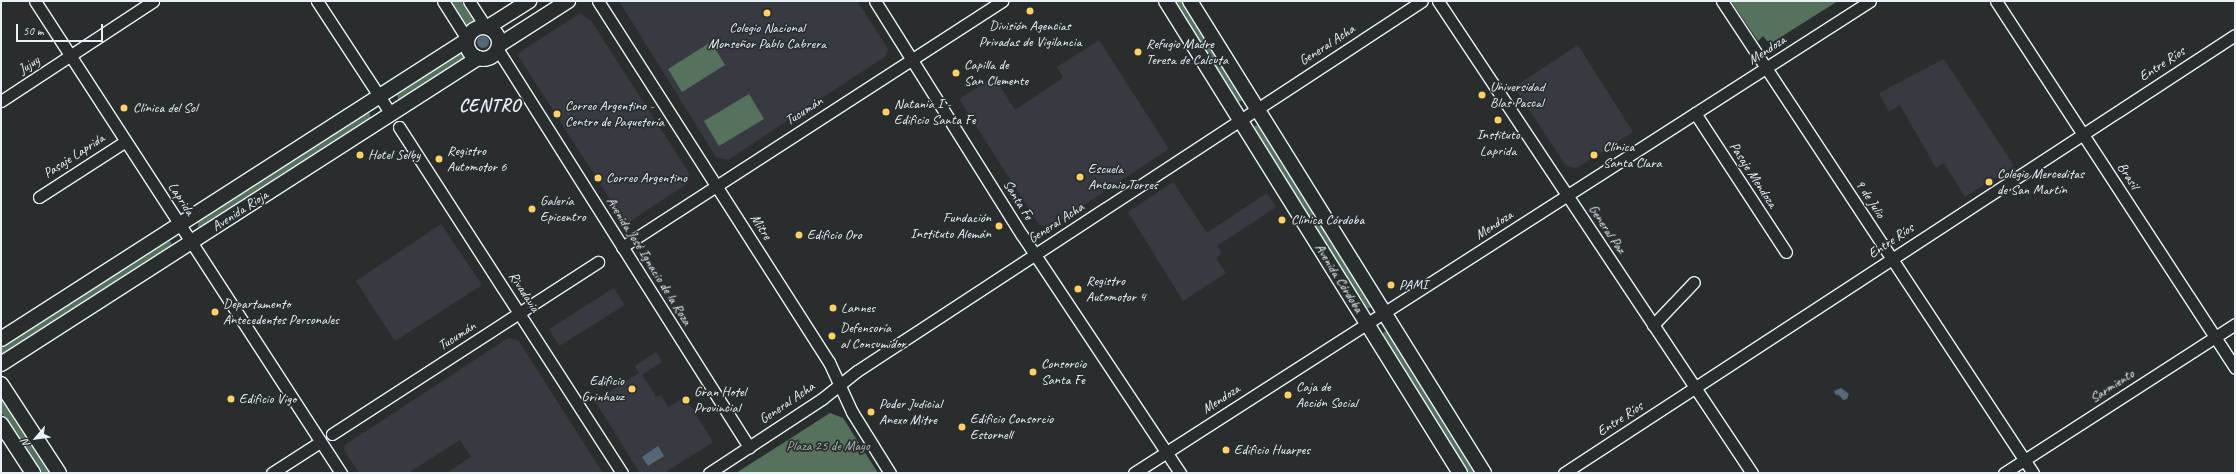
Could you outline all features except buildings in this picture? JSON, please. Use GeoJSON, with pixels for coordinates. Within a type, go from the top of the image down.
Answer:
{"type":"FeatureCollection","features":[{"type":"Feature","properties":{"kind":"main road"},"geometry":{"type":"LineString","coordinates":[[529,1],[486,27],[475,28],[467,40],[470,52],[478,58],[491,57],[498,47],[568,1]]}},
{"type":"Feature","properties":{"kind":"main road","name":"Avenida Córdoba"},"geometry":{"type":"LineString","coordinates":[[1166,1],[1460,473]]}},
{"type":"Feature","properties":{"kind":"main road","name":"Avenida Córdoba"},"geometry":{"type":"LineString","coordinates":[[1190,1],[1484,473]]}},
{"type":"Feature","properties":{"kind":"main road"},"geometry":{"type":"LineString","coordinates":[[486,27],[496,33],[498,47]]}},
{"type":"Feature","properties":{"kind":"main road","name":"Avenida Rioja"},"geometry":{"type":"LineString","coordinates":[[1,339],[467,40]]}},
{"type":"Feature","properties":{"kind":"main road","name":"Avenida Rioja"},"geometry":{"type":"LineString","coordinates":[[1,364],[478,58]]}},
{"type":"Feature","properties":{"kind":"main road"},"geometry":{"type":"LineString","coordinates":[[1,384],[59,473]]}},
{"type":"Feature","properties":{"kind":"main road"},"geometry":{"type":"LineString","coordinates":[[1,424],[33,473]]}},
{"type":"Feature","properties":{"kind":"street","name":"Laprida"},"geometry":{"type":"LineString","coordinates":[[36,1],[341,473]]}},
{"type":"Feature","properties":{"kind":"street","name":"Jujuy"},"geometry":{"type":"LineString","coordinates":[[1,101],[153,1]]}},
{"type":"Feature","properties":{"kind":"street"},"geometry":{"type":"LineString","coordinates":[[317,1],[391,114]]}},
{"type":"Feature","properties":{"kind":"street"},"geometry":{"type":"LineString","coordinates":[[443,1],[467,40]]}},
{"type":"Feature","properties":{"kind":"street"},"geometry":{"type":"LineString","coordinates":[[468,1],[486,27]]}},
{"type":"Feature","properties":{"kind":"street","name":"Mitre"},"geometry":{"type":"LineString","coordinates":[[598,1],[829,362],[852,412],[890,473]]}},
{"type":"Feature","properties":{"kind":"street","name":"Santa Fe"},"geometry":{"type":"LineString","coordinates":[[875,1],[1035,254],[1180,473]]}},
{"type":"Feature","properties":{"kind":"street","name":"Tucumán"},"geometry":{"type":"LineString","coordinates":[[622,247],[1002,1]]}},
{"type":"Feature","properties":{"kind":"street","name":"General Acha"},"geometry":{"type":"LineString","coordinates":[[709,473],[840,385],[857,371],[1422,1]]}},
{"type":"Feature","properties":{"kind":"street","name":"General Paz"},"geometry":{"type":"LineString","coordinates":[[1438,1],[1752,473]]}},
{"type":"Feature","properties":{"kind":"street","name":"9 de Julio"},"geometry":{"type":"LineString","coordinates":[[1722,1],[2033,473]]}},
{"type":"Feature","properties":{"kind":"street","name":"Mendoza"},"geometry":{"type":"LineString","coordinates":[[1134,473],[1870,1]]}},
{"type":"Feature","properties":{"kind":"street","name":"Brasil"},"geometry":{"type":"LineString","coordinates":[[1996,1],[2235,368]]}},
{"type":"Feature","properties":{"kind":"street","name":"Entre Ríos"},"geometry":{"type":"LineString","coordinates":[[1564,473],[2235,35]]}},
{"type":"Feature","properties":{"kind":"street","name":"Avenida José Ignacio de la Roza"},"geometry":{"type":"LineString","coordinates":[[498,47],[622,247],[749,447]]}},
{"type":"Feature","properties":{"kind":"street","name":"Pasaje Mendoza"},"geometry":{"type":"LineString","coordinates":[[1695,113],[1786,252]]}},
{"type":"Feature","properties":{"kind":"street","name":"Rivadavia"},"geometry":{"type":"LineString","coordinates":[[399,127],[622,473]]}},
{"type":"Feature","properties":{"kind":"street","name":"Pasaje Laprida"},"geometry":{"type":"LineString","coordinates":[[39,197],[126,141]]}},
{"type":"Feature","properties":{"kind":"street","name":"Tucumán"},"geometry":{"type":"LineString","coordinates":[[332,434],[598,262]]}},
{"type":"Feature","properties":{"kind":"street"},"geometry":{"type":"LineString","coordinates":[[1653,325],[1694,282]]}},
{"type":"Feature","properties":{"kind":"street","name":"Sarmiento"},"geometry":{"type":"LineString","coordinates":[[2004,473],[2235,324]]}},
{"type":"Feature","properties":{"kind":"street"},"geometry":{"type":"LineString","coordinates":[[272,473],[320,442]]}},
{"type":"Feature","properties":{"kind":"shaded area"},"geometry":{"type":"Polygon","coordinates":[[[619,1],[857,1],[888,49],[886,56],[728,160],[716,157],[619,1]]]}},
{"type":"Feature","properties":{"kind":"shaded area"},"geometry":{"type":"Polygon","coordinates":[[[580,13],[592,22],[689,173],[688,183],[626,224],[517,54],[580,13]]]}},
{"type":"Feature","properties":{"kind":"shaded area"},"geometry":{"type":"Polygon","coordinates":[[[1099,40],[1169,149],[1050,227],[1039,225],[959,99],[994,77],[1015,110],[1063,78],[1057,67],[1099,40]]]}},
{"type":"Feature","properties":{"kind":"shaded area"},"geometry":{"type":"Polygon","coordinates":[[[1578,45],[1633,132],[1577,168],[1566,166],[1514,87],[1578,45]]]}},
{"type":"Feature","properties":{"kind":"shaded area"},"geometry":{"type":"Polygon","coordinates":[[[1944,59],[2014,166],[1965,197],[1944,163],[1936,168],[1900,105],[1889,112],[1879,93],[1944,59]]]}},
{"type":"Feature","properties":{"kind":"shaded area"},"geometry":{"type":"Polygon","coordinates":[[[1173,182],[1207,233],[1267,193],[1276,207],[1217,246],[1222,253],[1216,258],[1226,273],[1183,301],[1128,212],[1173,182]]]}},
{"type":"Feature","properties":{"kind":"shaded area"},"geometry":{"type":"Polygon","coordinates":[[[441,224],[482,285],[395,341],[356,281],[441,224]]]}},
{"type":"Feature","properties":{"kind":"shaded area"},"geometry":{"type":"Polygon","coordinates":[[[614,288],[625,305],[559,346],[549,329],[614,288]]]}},
{"type":"Feature","properties":{"kind":"shaded area"},"geometry":{"type":"Polygon","coordinates":[[[508,338],[518,340],[603,473],[447,473],[471,457],[460,440],[408,473],[359,473],[344,450],[345,445],[508,338]]]}},
{"type":"Feature","properties":{"kind":"shaded area"},"geometry":{"type":"Polygon","coordinates":[[[656,352],[662,362],[642,375],[656,397],[661,395],[668,407],[685,397],[713,442],[664,473],[640,473],[595,401],[639,373],[635,366],[656,352]]]}},
{"type":"Feature","properties":{"kind":"green space"},"geometry":{"type":"Polygon","coordinates":[[[451,1],[461,1],[474,21],[467,26],[451,1]]]}},
{"type":"Feature","properties":{"kind":"green space"},"geometry":{"type":"Polygon","coordinates":[[[1173,1],[1183,1],[1243,97],[1241,101],[1236,102],[1173,1]]]}},
{"type":"Feature","properties":{"kind":"green space"},"geometry":{"type":"Polygon","coordinates":[[[1731,1],[1838,1],[1773,42],[1767,41],[1763,36],[1758,41],[1731,1]]]}},
{"type":"Feature","properties":{"kind":"green space"},"geometry":{"type":"Polygon","coordinates":[[[711,42],[725,65],[682,92],[668,69],[711,42]]]}},
{"type":"Feature","properties":{"kind":"green space"},"geometry":{"type":"Polygon","coordinates":[[[461,52],[465,59],[400,100],[398,99],[397,93],[461,52]]]}},
{"type":"Feature","properties":{"kind":"green space"},"geometry":{"type":"Polygon","coordinates":[[[749,94],[764,119],[719,146],[704,121],[749,94]]]}},
{"type":"Feature","properties":{"kind":"green space"},"geometry":{"type":"Polygon","coordinates":[[[367,112],[370,114],[371,120],[200,228],[198,227],[198,220],[367,112]]]}},
{"type":"Feature","properties":{"kind":"green space"},"geometry":{"type":"Polygon","coordinates":[[[1256,125],[1260,125],[1372,304],[1370,308],[1364,308],[1253,128],[1256,125]]]}},
{"type":"Feature","properties":{"kind":"green space"},"geometry":{"type":"Polygon","coordinates":[[[167,240],[171,242],[172,247],[4,355],[1,355],[1,346],[167,240]]]}},
{"type":"Feature","properties":{"kind":"green space"},"geometry":{"type":"Polygon","coordinates":[[[1388,331],[1477,473],[1467,473],[1382,336],[1384,332],[1388,331]]]}},
{"type":"Feature","properties":{"kind":"green space"},"geometry":{"type":"Polygon","coordinates":[[[1,396],[51,473],[41,473],[1,412],[1,396]]]}},
{"type":"Feature","properties":{"kind":"green space","name":"Plaza 25 de Mayo"},"geometry":{"type":"Polygon","coordinates":[[[830,413],[843,418],[878,473],[736,473],[830,413]]]}},
{"type":"Feature","properties":{"kind":"water"},"geometry":{"type":"Polygon","coordinates":[[[481,36],[485,36],[489,42],[485,48],[481,48],[477,44],[477,40],[481,36]]]}},
{"type":"Feature","properties":{"kind":"water"},"geometry":{"type":"Polygon","coordinates":[[[1841,388],[1849,394],[1847,399],[1843,400],[1840,396],[1835,394],[1834,391],[1841,388]]]}},
{"type":"Feature","properties":{"kind":"water"},"geometry":{"type":"Polygon","coordinates":[[[658,446],[664,456],[648,466],[642,457],[658,446]]]}},
{"type":"Feature","properties":{"kind":"place","name":"División Agencias Privadas de Vigilancia"},"geometry":{"type":"Point","coordinates":[1030,11]}},
{"type":"Feature","properties":{"kind":"place","name":"Colegio Nacional Monseñor Pablo Cabrera"},"geometry":{"type":"Point","coordinates":[767,13]}},
{"type":"Feature","properties":{"kind":"place","name":"Refugio Madre Teresa de Calcuta"},"geometry":{"type":"Point","coordinates":[1138,52]}},
{"type":"Feature","properties":{"kind":"place","name":"Capilla de San Clemente"},"geometry":{"type":"Point","coordinates":[956,73]}},
{"type":"Feature","properties":{"kind":"place","name":"Universidad Blas Pascal"},"geometry":{"type":"Point","coordinates":[1482,95]}},
{"type":"Feature","properties":{"kind":"place","name":"Clínica del Sol"},"geometry":{"type":"Point","coordinates":[124,108]}},
{"type":"Feature","properties":{"kind":"place","name":"Natania I - Edificio Santa Fe"},"geometry":{"type":"Point","coordinates":[886,112]}},
{"type":"Feature","properties":{"kind":"place","name":"Correo Argentino - Centro de Paquetería"},"geometry":{"type":"Point","coordinates":[557,114]}},
{"type":"Feature","properties":{"kind":"place","name":"Instituto Laprida"},"geometry":{"type":"Point","coordinates":[1498,120]}},
{"type":"Feature","properties":{"kind":"place","name":"Hotel Selby"},"geometry":{"type":"Point","coordinates":[360,155]}},
{"type":"Feature","properties":{"kind":"place","name":"Clínica Santa Clara"},"geometry":{"type":"Point","coordinates":[1594,155]}},
{"type":"Feature","properties":{"kind":"place","name":"Registro Automotor 6"},"geometry":{"type":"Point","coordinates":[439,159]}},
{"type":"Feature","properties":{"kind":"place","name":"Escuela Antonio Torres"},"geometry":{"type":"Point","coordinates":[1080,177]}},
{"type":"Feature","properties":{"kind":"place","name":"Correo Argentino"},"geometry":{"type":"Point","coordinates":[598,178]}},
{"type":"Feature","properties":{"kind":"place","name":"Colegio Merceditas de San Martín"},"geometry":{"type":"Point","coordinates":[1989,182]}},
{"type":"Feature","properties":{"kind":"place","name":"Galería Epicentro"},"geometry":{"type":"Point","coordinates":[532,209]}},
{"type":"Feature","properties":{"kind":"place","name":"Clínica Córdoba"},"geometry":{"type":"Point","coordinates":[1282,220]}},
{"type":"Feature","properties":{"kind":"place","name":"Fundación Instituto Alemán"},"geometry":{"type":"Point","coordinates":[999,226]}},
{"type":"Feature","properties":{"kind":"place","name":"Edificio Oro"},"geometry":{"type":"Point","coordinates":[799,235]}},
{"type":"Feature","properties":{"kind":"place","name":"PAMI"},"geometry":{"type":"Point","coordinates":[1391,285]}},
{"type":"Feature","properties":{"kind":"place","name":"Registro Automotor 4"},"geometry":{"type":"Point","coordinates":[1078,289]}},
{"type":"Feature","properties":{"kind":"place","name":"Lannes"},"geometry":{"type":"Point","coordinates":[833,308]}},
{"type":"Feature","properties":{"kind":"place","name":"Departamento Antecedentes Personales"},"geometry":{"type":"Point","coordinates":[215,312]}},
{"type":"Feature","properties":{"kind":"place","name":"Defensoría al Consumidor"},"geometry":{"type":"Point","coordinates":[832,336]}},
{"type":"Feature","properties":{"kind":"place","name":"Consorcio Santa Fe"},"geometry":{"type":"Point","coordinates":[1033,372]}},
{"type":"Feature","properties":{"kind":"place","name":"Edificio Grinhauz"},"geometry":{"type":"Point","coordinates":[632,389]}},
{"type":"Feature","properties":{"kind":"place","name":"Caja de Acción Social"},"geometry":{"type":"Point","coordinates":[1288,395]}},
{"type":"Feature","properties":{"kind":"place","name":"Edificio Vigo"},"geometry":{"type":"Point","coordinates":[231,399]}},
{"type":"Feature","properties":{"kind":"place","name":"Gran Hotel Provincial"},"geometry":{"type":"Point","coordinates":[686,400]}},
{"type":"Feature","properties":{"kind":"place","name":"Poder Judicial Anexo Mitre"},"geometry":{"type":"Point","coordinates":[871,412]}},
{"type":"Feature","properties":{"kind":"place","name":"Edificio Consorcio Estornell"},"geometry":{"type":"Point","coordinates":[962,427]}},
{"type":"Feature","properties":{"kind":"place","name":"Edificio Huarpes"},"geometry":{"type":"Point","coordinates":[1226,450]}},
{"type":"Feature","properties":{"kind":"district","name":"CENTRO"},"geometry":{"type":"Point","coordinates":[490,105]}}]}
